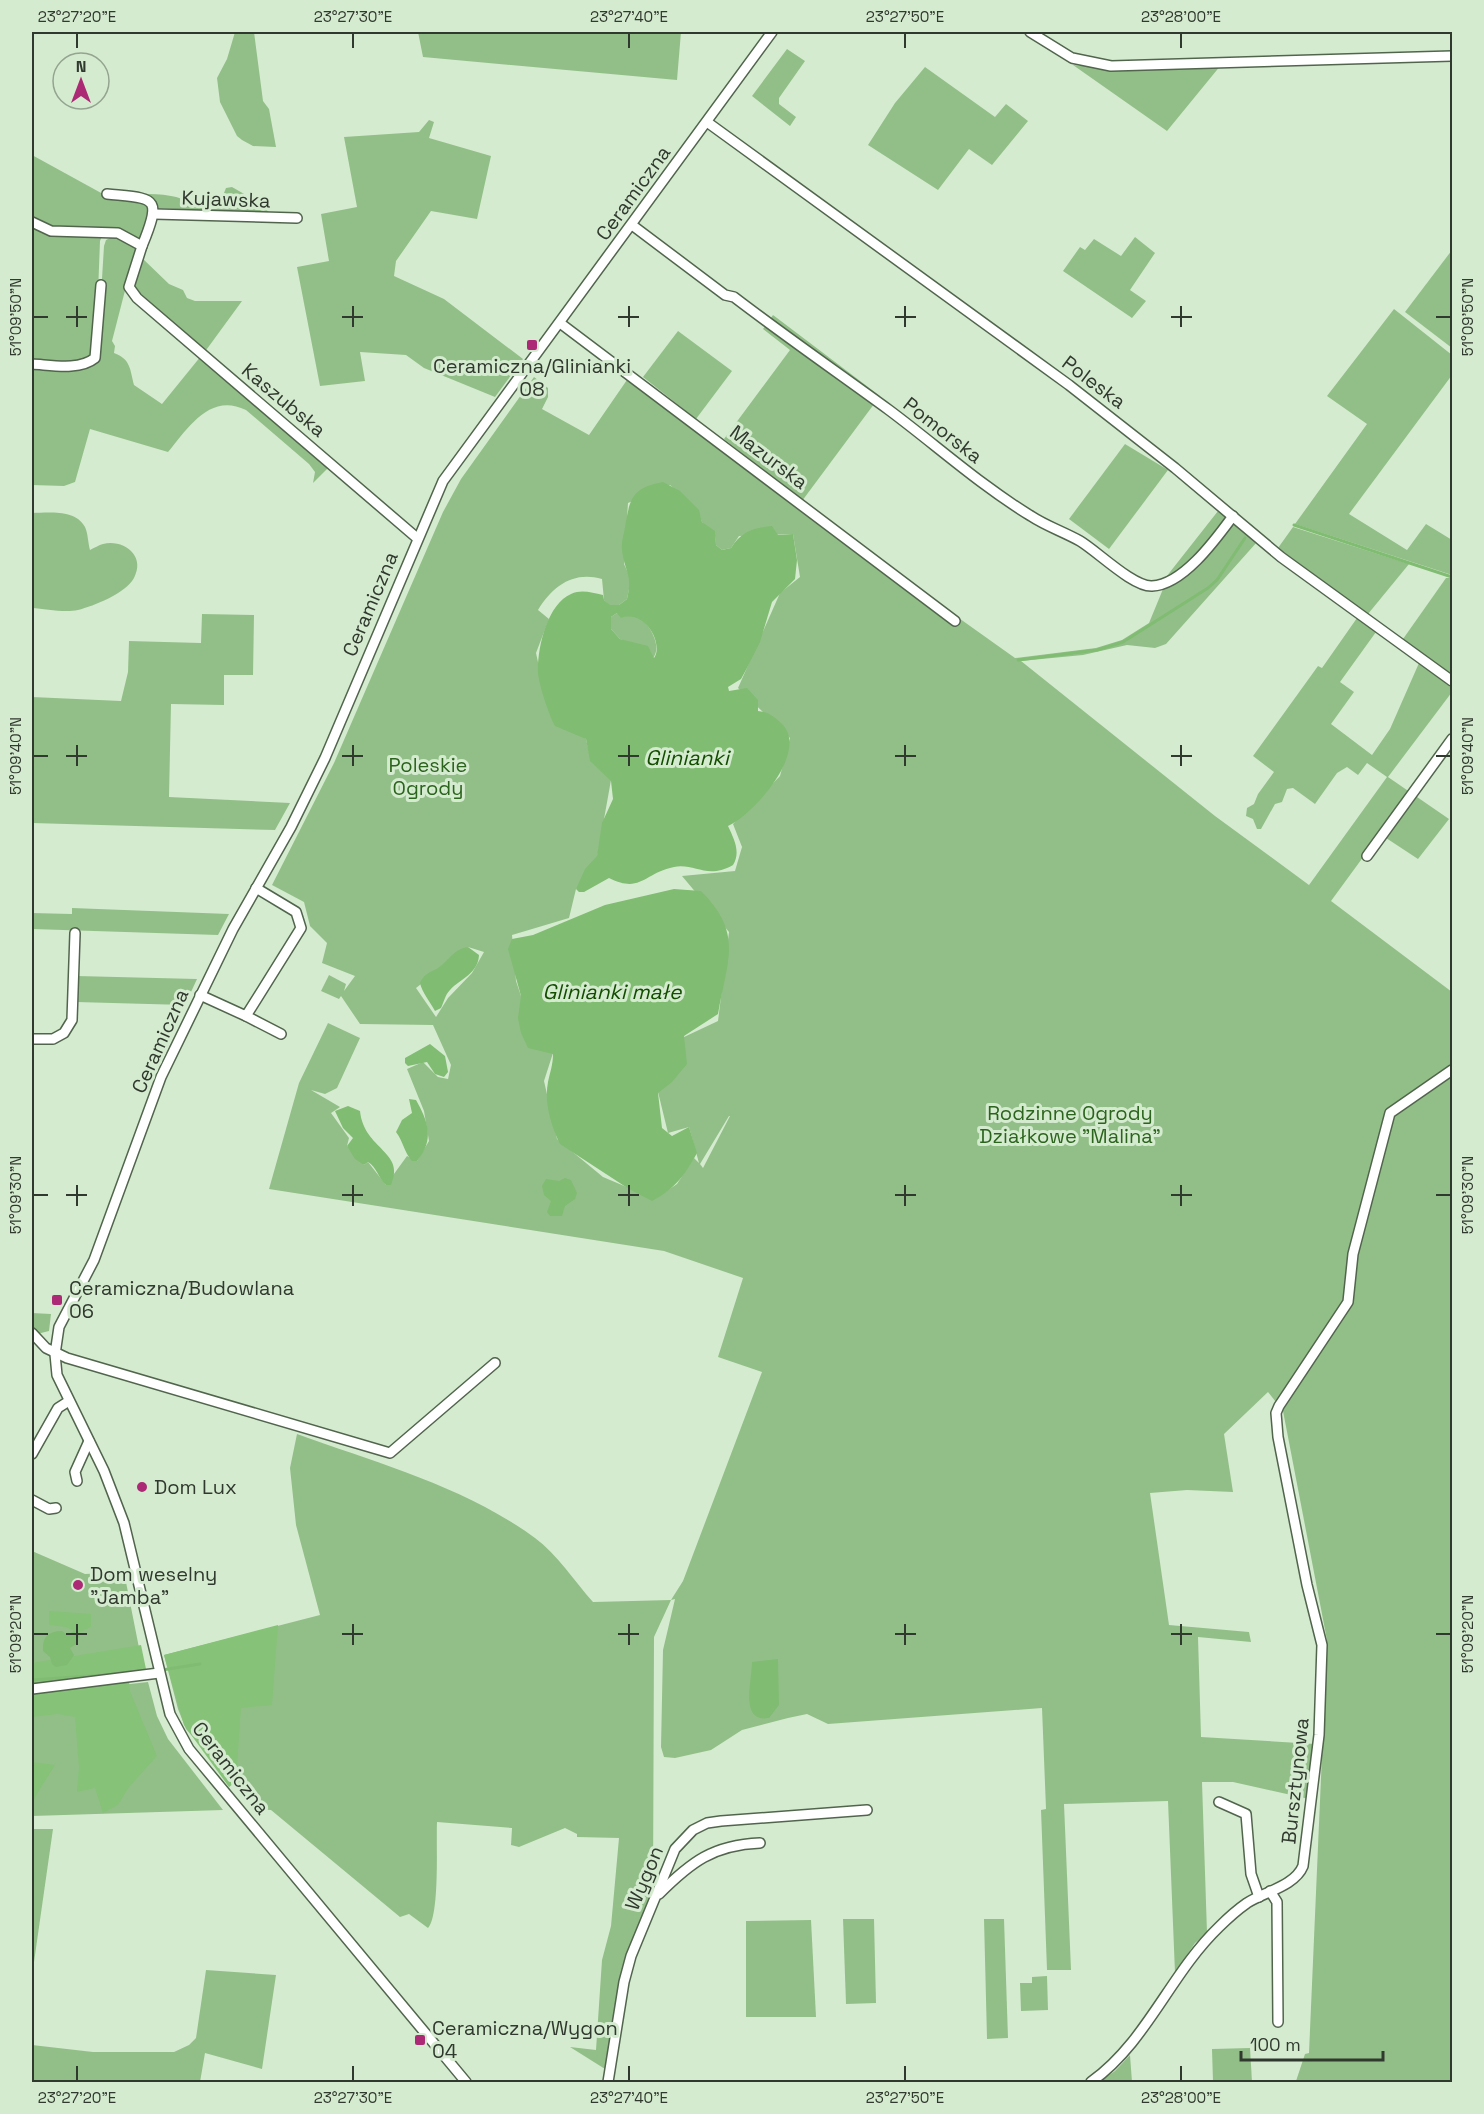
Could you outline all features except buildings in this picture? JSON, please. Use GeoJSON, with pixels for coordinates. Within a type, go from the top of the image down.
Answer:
{"type":"FeatureCollection","features":[{"type":"Feature","properties":{"kind":"street","name":"Ceramiczna"},"geometry":{"type":"LineString","coordinates":[[466,2082],[189,1749],[170,1714],[124,1523],[89,1441],[57,1375],[55,1339],[61,1321],[94,1260],[161,1077],[200,995],[325,758],[417,538],[444,481],[772,32]]}},
{"type":"Feature","properties":{"kind":"street"},"geometry":{"type":"LineString","coordinates":[[1030,32],[1065,55],[1103,65],[1452,56]]}},
{"type":"Feature","properties":{"kind":"street","name":"Poleska"},"geometry":{"type":"LineString","coordinates":[[707,122],[1069,385],[1281,557],[1452,681]]}},
{"type":"Feature","properties":{"kind":"street","name":"Kujawska"},"geometry":{"type":"LineString","coordinates":[[107,194],[143,198],[152,206],[154,214],[129,287]]}},
{"type":"Feature","properties":{"kind":"street","name":"Kujawska"},"geometry":{"type":"LineString","coordinates":[[154,214],[297,218]]}},
{"type":"Feature","properties":{"kind":"street"},"geometry":{"type":"LineString","coordinates":[[32,222],[51,231],[118,233],[142,246]]}},
{"type":"Feature","properties":{"kind":"street","name":"Pomorska"},"geometry":{"type":"LineString","coordinates":[[632,225],[725,295],[734,297],[889,410],[992,490],[1032,518],[1080,541],[1139,584],[1153,586],[1162,584],[1182,572],[1206,551],[1233,516]]}},
{"type":"Feature","properties":{"kind":"street"},"geometry":{"type":"LineString","coordinates":[[32,364],[75,365],[85,364],[94,358],[98,342],[101,285]]}},
{"type":"Feature","properties":{"kind":"street","name":"Kaszubska"},"geometry":{"type":"LineString","coordinates":[[129,287],[137,298],[417,538]]}},
{"type":"Feature","properties":{"kind":"street","name":"Mazurska"},"geometry":{"type":"LineString","coordinates":[[560,322],[955,621]]}},
{"type":"Feature","properties":{"kind":"street"},"geometry":{"type":"LineString","coordinates":[[1367,856],[1452,739]]}},
{"type":"Feature","properties":{"kind":"street"},"geometry":{"type":"LineString","coordinates":[[246,1016],[301,928],[296,912],[256,888]]}},
{"type":"Feature","properties":{"kind":"street"},"geometry":{"type":"LineString","coordinates":[[32,1039],[53,1039],[64,1033],[72,1020],[75,933]]}},
{"type":"Feature","properties":{"kind":"street"},"geometry":{"type":"LineString","coordinates":[[200,995],[281,1034]]}},
{"type":"Feature","properties":{"kind":"street","name":"Bursztynowa"},"geometry":{"type":"LineString","coordinates":[[1091,2082],[1107,2071],[1131,2046],[1204,1942],[1238,1910],[1298,1875],[1305,1859],[1319,1735],[1322,1645],[1307,1586],[1278,1437],[1276,1413],[1348,1302],[1353,1254],[1390,1113],[1452,1070]]}},
{"type":"Feature","properties":{"kind":"street"},"geometry":{"type":"LineString","coordinates":[[32,1333],[36,1340],[55,1354],[390,1453],[495,1363]]}},
{"type":"Feature","properties":{"kind":"street"},"geometry":{"type":"LineString","coordinates":[[32,1454],[58,1408],[69,1401]]}},
{"type":"Feature","properties":{"kind":"street"},"geometry":{"type":"LineString","coordinates":[[77,1481],[75,1472],[89,1441]]}},
{"type":"Feature","properties":{"kind":"street"},"geometry":{"type":"LineString","coordinates":[[32,1500],[49,1509],[56,1509]]}},
{"type":"Feature","properties":{"kind":"street"},"geometry":{"type":"LineString","coordinates":[[32,1689],[158,1670]]}},
{"type":"Feature","properties":{"kind":"street","name":"Bursztynowa"},"geometry":{"type":"LineString","coordinates":[[1219,1802],[1246,1814],[1251,1874],[1259,1897]]}},
{"type":"Feature","properties":{"kind":"street","name":"Wygon"},"geometry":{"type":"LineString","coordinates":[[608,2082],[624,1982],[631,1956],[675,1849],[693,1830],[707,1822],[867,1810]]}},
{"type":"Feature","properties":{"kind":"street"},"geometry":{"type":"LineString","coordinates":[[655,1898],[686,1868],[705,1855],[740,1844],[760,1843]]}},
{"type":"Feature","properties":{"kind":"street"},"geometry":{"type":"LineString","coordinates":[[1270,1891],[1278,1902],[1278,2022]]}},
{"type":"Feature","properties":{"kind":"green space"},"geometry":{"type":"Polygon","coordinates":[[[235,32],[254,32],[263,101],[269,109],[276,147],[253,146],[237,136],[220,102],[217,78],[227,59],[235,32]]]}},
{"type":"Feature","properties":{"kind":"green space"},"geometry":{"type":"Polygon","coordinates":[[[418,32],[681,32],[677,80],[423,57],[418,32]]]}},
{"type":"Feature","properties":{"kind":"green space"},"geometry":{"type":"Polygon","coordinates":[[[787,49],[805,61],[779,98],[779,104],[796,117],[790,126],[752,96],[787,49]]]}},
{"type":"Feature","properties":{"kind":"green space"},"geometry":{"type":"Polygon","coordinates":[[[1073,65],[1125,70],[1221,65],[1167,131],[1073,65]]]}},
{"type":"Feature","properties":{"kind":"green space"},"geometry":{"type":"Polygon","coordinates":[[[925,67],[995,117],[1006,104],[1028,121],[992,165],[969,149],[938,190],[868,145],[895,103],[925,67]]]}},
{"type":"Feature","properties":{"kind":"green space"},"geometry":{"type":"Polygon","coordinates":[[[429,120],[434,122],[429,138],[491,156],[477,219],[431,211],[396,261],[394,276],[444,299],[523,359],[495,397],[424,368],[406,355],[360,352],[365,381],[320,386],[297,267],[329,261],[321,214],[357,207],[344,137],[419,132],[429,120]]]}},
{"type":"Feature","properties":{"kind":"green space"},"geometry":{"type":"Polygon","coordinates":[[[32,155],[103,194],[140,199],[151,210],[142,241],[115,231],[58,228],[32,217],[32,155]]]}},
{"type":"Feature","properties":{"kind":"green space"},"geometry":{"type":"Polygon","coordinates":[[[232,187],[258,202],[270,213],[156,208],[141,194],[177,197],[206,209],[212,209],[218,208],[226,188],[232,187]]]}},
{"type":"Feature","properties":{"kind":"green space"},"geometry":{"type":"Polygon","coordinates":[[[32,224],[103,234],[100,241],[96,345],[86,359],[78,362],[32,361],[32,224]]]}},
{"type":"Feature","properties":{"kind":"green space"},"geometry":{"type":"Polygon","coordinates":[[[116,235],[136,248],[112,341],[115,346],[114,353],[124,358],[129,366],[134,385],[162,404],[201,356],[331,465],[313,483],[315,472],[309,464],[246,410],[233,406],[221,406],[201,415],[168,452],[90,429],[75,482],[64,486],[32,485],[32,366],[97,360],[104,246],[106,240],[116,235]]]}},
{"type":"Feature","properties":{"kind":"green space"},"geometry":{"type":"Polygon","coordinates":[[[1135,237],[1155,253],[1130,290],[1146,301],[1132,318],[1063,271],[1080,247],[1085,250],[1094,239],[1121,256],[1135,237]]]}},
{"type":"Feature","properties":{"kind":"green space"},"geometry":{"type":"Polygon","coordinates":[[[1452,250],[1452,348],[1405,312],[1452,250]]]}},
{"type":"Feature","properties":{"kind":"green space"},"geometry":{"type":"Polygon","coordinates":[[[142,258],[169,284],[183,290],[187,298],[195,301],[242,301],[204,353],[135,288],[133,283],[142,258]]]}},
{"type":"Feature","properties":{"kind":"green space"},"geometry":{"type":"Polygon","coordinates":[[[1394,309],[1452,355],[1452,375],[1349,514],[1407,550],[1426,524],[1452,540],[1452,575],[1295,524],[1367,424],[1327,396],[1394,309]]]}},
{"type":"Feature","properties":{"kind":"green space"},"geometry":{"type":"Polygon","coordinates":[[[773,315],[880,396],[802,501],[724,439],[790,350],[763,329],[773,315]]]}},
{"type":"Feature","properties":{"kind":"green space"},"geometry":{"type":"Polygon","coordinates":[[[678,331],[732,371],[696,419],[643,377],[678,331]]]}},
{"type":"Feature","properties":{"kind":"green space"},"geometry":{"type":"Polygon","coordinates":[[[534,377],[548,388],[548,397],[542,409],[589,435],[629,377],[823,528],[831,527],[1015,658],[1096,648],[1122,640],[1149,623],[1163,589],[1159,586],[1218,511],[1257,542],[1166,644],[1155,648],[1127,645],[1083,655],[1021,661],[1215,816],[1309,885],[1387,777],[1367,763],[1358,775],[1347,767],[1337,773],[1315,804],[1293,788],[1287,789],[1282,802],[1275,804],[1261,829],[1257,829],[1253,819],[1246,816],[1247,808],[1254,804],[1258,794],[1274,772],[1253,756],[1318,666],[1322,668],[1357,618],[1376,632],[1340,682],[1354,692],[1331,724],[1372,755],[1390,729],[1419,663],[1452,687],[1452,692],[1388,777],[1449,819],[1418,859],[1380,834],[1331,901],[1452,992],[1452,2082],[1282,2082],[1296,2081],[1305,2054],[1309,2053],[1327,1640],[1283,1411],[1268,1392],[1224,1434],[1233,1492],[1187,1490],[1150,1493],[1169,1625],[1249,1632],[1251,1642],[1198,1637],[1201,1737],[1315,1744],[1309,1799],[1233,1782],[1202,1782],[1207,1933],[1195,1943],[1175,1973],[1168,1801],[1064,1804],[1071,1970],[1047,1970],[1041,1810],[1046,1809],[1042,1708],[828,1724],[807,1714],[742,1730],[711,1750],[675,1758],[664,1757],[661,1747],[663,1650],[675,1599],[671,1600],[683,1581],[762,1372],[718,1357],[743,1278],[664,1251],[269,1189],[299,1083],[328,1023],[360,1038],[337,1088],[325,1094],[311,1090],[340,1107],[331,1113],[349,1138],[347,1146],[364,1165],[368,1162],[386,1185],[407,1156],[417,1161],[429,1141],[424,1111],[407,1069],[423,1062],[438,1077],[448,1079],[451,1065],[433,1025],[360,1024],[341,996],[339,999],[321,991],[329,975],[346,984],[344,991],[355,976],[322,963],[327,943],[310,926],[304,902],[272,885],[334,763],[443,512],[461,479],[534,377]],[[670,485],[628,503],[624,564],[631,579],[627,599],[619,605],[609,605],[604,600],[602,579],[582,577],[565,582],[557,588],[538,610],[549,619],[536,653],[547,703],[586,739],[591,761],[611,780],[596,864],[576,889],[569,918],[512,935],[516,981],[521,996],[553,1053],[544,1081],[557,1139],[603,1177],[655,1199],[677,1184],[694,1158],[699,1163],[689,1127],[668,1133],[658,1092],[684,1037],[718,1021],[729,932],[682,876],[735,871],[742,847],[733,824],[780,776],[790,738],[738,688],[780,593],[800,577],[793,534],[739,536],[731,548],[722,550],[716,545],[715,536],[702,522],[698,510],[670,485]],[[468,947],[416,988],[436,1017],[448,998],[472,973],[484,952],[468,947]],[[729,1116],[700,1164],[703,1168],[730,1116],[729,1116]]]}},
{"type":"Feature","properties":{"kind":"green space"},"geometry":{"type":"Polygon","coordinates":[[[1125,444],[1168,470],[1109,549],[1069,519],[1125,444]]]}},
{"type":"Feature","properties":{"kind":"green space"},"geometry":{"type":"Polygon","coordinates":[[[32,513],[61,513],[75,517],[85,527],[90,550],[101,544],[111,543],[131,551],[135,556],[137,570],[130,584],[101,602],[78,610],[55,611],[32,608],[32,513]]]}},
{"type":"Feature","properties":{"kind":"green space"},"geometry":{"type":"Polygon","coordinates":[[[1293,527],[1409,564],[1368,614],[1278,548],[1293,527]]]}},
{"type":"Feature","properties":{"kind":"green space"},"geometry":{"type":"Polygon","coordinates":[[[1446,578],[1452,578],[1452,675],[1403,639],[1446,578]]]}},
{"type":"Feature","properties":{"kind":"green space"},"geometry":{"type":"Polygon","coordinates":[[[617,613],[637,616],[650,629],[656,648],[653,658],[650,651],[620,639],[611,629],[611,617],[617,613]]]}},
{"type":"Feature","properties":{"kind":"green space"},"geometry":{"type":"Polygon","coordinates":[[[202,614],[254,615],[253,675],[224,675],[224,705],[171,704],[169,797],[290,803],[275,830],[32,823],[32,697],[121,701],[128,672],[129,641],[201,643],[202,614]]]}},
{"type":"Feature","properties":{"kind":"green space"},"geometry":{"type":"Polygon","coordinates":[[[72,908],[229,914],[218,935],[32,929],[32,913],[72,914],[72,908]]]}},
{"type":"Feature","properties":{"kind":"green space"},"geometry":{"type":"Polygon","coordinates":[[[77,976],[197,979],[185,1005],[76,1002],[77,976]]]}},
{"type":"Feature","properties":{"kind":"green space"},"geometry":{"type":"Polygon","coordinates":[[[32,1313],[51,1314],[49,1331],[37,1334],[32,1326],[32,1313]]]}},
{"type":"Feature","properties":{"kind":"green space"},"geometry":{"type":"Polygon","coordinates":[[[297,1434],[389,1466],[480,1504],[535,1538],[566,1568],[593,1602],[671,1600],[654,1637],[653,1888],[616,2015],[605,2069],[570,2047],[596,2050],[602,1960],[611,1926],[619,1838],[577,1837],[577,1834],[565,1828],[519,1847],[511,1845],[512,1828],[437,1822],[437,1878],[432,1921],[428,1928],[409,1914],[400,1917],[271,1810],[256,1809],[186,1729],[178,1709],[164,1655],[320,1615],[296,1525],[290,1468],[297,1434]]]}},
{"type":"Feature","properties":{"kind":"green space"},"geometry":{"type":"Polygon","coordinates":[[[32,1551],[85,1574],[124,1572],[143,1668],[32,1679],[32,1551]]]}},
{"type":"Feature","properties":{"kind":"green space"},"geometry":{"type":"Polygon","coordinates":[[[148,1682],[157,1716],[168,1739],[223,1810],[32,1816],[32,1695],[148,1682]]]}},
{"type":"Feature","properties":{"kind":"green space"},"geometry":{"type":"Polygon","coordinates":[[[32,1829],[53,1829],[32,1976],[32,1829]]]}},
{"type":"Feature","properties":{"kind":"green space"},"geometry":{"type":"Polygon","coordinates":[[[843,1919],[874,1919],[876,2003],[846,2004],[843,1919]]]}},
{"type":"Feature","properties":{"kind":"green space"},"geometry":{"type":"Polygon","coordinates":[[[984,1919],[1004,1919],[1008,2038],[987,2039],[984,1919]]]}},
{"type":"Feature","properties":{"kind":"green space"},"geometry":{"type":"Polygon","coordinates":[[[811,1920],[816,2017],[746,2017],[746,1921],[811,1920]]]}},
{"type":"Feature","properties":{"kind":"green space"},"geometry":{"type":"Polygon","coordinates":[[[206,1970],[276,1975],[262,2069],[205,2053],[200,2082],[32,2082],[32,2045],[93,2052],[174,2052],[189,2045],[196,2038],[206,1970]]]}},
{"type":"Feature","properties":{"kind":"green space"},"geometry":{"type":"Polygon","coordinates":[[[1047,1976],[1048,2010],[1021,2011],[1020,1983],[1032,1983],[1032,1977],[1047,1976]]]}},
{"type":"Feature","properties":{"kind":"green space"},"geometry":{"type":"Polygon","coordinates":[[[1250,2048],[1252,2082],[1213,2082],[1212,2049],[1250,2048]]]}},
{"type":"Feature","properties":{"kind":"green space"},"geometry":{"type":"Polygon","coordinates":[[[1130,2055],[1132,2082],[1100,2081],[1115,2071],[1130,2055]]]}},
{"type":"Feature","properties":{"kind":"shaded area"},"geometry":{"type":"Polygon","coordinates":[[[49,1611],[91,1614],[91,1627],[78,1633],[66,1627],[49,1625],[49,1611]]]}},
{"type":"Feature","properties":{"kind":"shaded area"},"geometry":{"type":"Polygon","coordinates":[[[278,1625],[272,1705],[241,1708],[236,1782],[229,1787],[184,1725],[164,1655],[278,1625]]]}},
{"type":"Feature","properties":{"kind":"shaded area"},"geometry":{"type":"Polygon","coordinates":[[[141,1645],[147,1674],[32,1686],[32,1663],[141,1645]]]}},
{"type":"Feature","properties":{"kind":"shaded area"},"geometry":{"type":"Polygon","coordinates":[[[129,1681],[130,1691],[157,1756],[129,1787],[118,1805],[103,1813],[95,1788],[77,1792],[79,1767],[75,1717],[58,1714],[32,1717],[32,1692],[129,1681]]]}},
{"type":"Feature","properties":{"kind":"shaded area"},"geometry":{"type":"Polygon","coordinates":[[[32,1762],[55,1765],[32,1802],[32,1762]]]}},
{"type":"Feature","properties":{"kind":"water","name":"Glinianki"},"geometry":{"type":"Polygon","coordinates":[[[663,482],[680,491],[699,510],[702,522],[715,531],[716,545],[722,550],[731,548],[743,535],[759,528],[772,526],[778,535],[793,534],[797,560],[795,579],[772,602],[760,642],[747,668],[741,679],[728,687],[729,691],[747,688],[758,700],[758,711],[765,712],[781,723],[788,735],[789,749],[776,780],[751,809],[728,826],[737,850],[733,865],[716,871],[674,867],[642,881],[628,884],[609,878],[584,892],[579,892],[576,889],[585,869],[597,856],[602,823],[613,799],[611,781],[590,761],[586,739],[555,726],[539,678],[539,652],[550,617],[563,599],[571,594],[583,592],[603,595],[604,600],[610,605],[619,605],[627,599],[629,578],[622,547],[629,509],[638,491],[663,482]],[[617,613],[611,617],[611,629],[620,639],[648,646],[654,658],[656,645],[650,629],[638,618],[621,618],[617,613]]]}},
{"type":"Feature","properties":{"kind":"water","name":"Glinianki małe"},"geometry":{"type":"Polygon","coordinates":[[[674,889],[701,891],[714,906],[728,935],[728,963],[718,1014],[684,1036],[687,1064],[672,1082],[658,1093],[662,1128],[672,1136],[689,1127],[697,1153],[679,1181],[652,1201],[629,1189],[560,1144],[551,1122],[547,1098],[553,1054],[528,1048],[521,1033],[518,1018],[521,996],[508,949],[512,939],[533,935],[605,905],[674,889]]]}},
{"type":"Feature","properties":{"kind":"water"},"geometry":{"type":"Polygon","coordinates":[[[468,947],[479,955],[476,967],[450,990],[441,1008],[435,1011],[420,983],[425,976],[440,967],[456,951],[468,947]]]}},
{"type":"Feature","properties":{"kind":"water"},"geometry":{"type":"Polygon","coordinates":[[[430,1044],[445,1056],[448,1072],[444,1077],[435,1074],[427,1062],[408,1066],[405,1063],[405,1058],[430,1044]]]}},
{"type":"Feature","properties":{"kind":"water"},"geometry":{"type":"Polygon","coordinates":[[[409,1099],[416,1100],[424,1115],[428,1130],[426,1146],[417,1161],[409,1158],[396,1132],[402,1120],[412,1113],[409,1099]]]}},
{"type":"Feature","properties":{"kind":"water"},"geometry":{"type":"Polygon","coordinates":[[[348,1106],[360,1111],[363,1124],[369,1134],[389,1157],[394,1174],[391,1185],[386,1185],[371,1164],[368,1162],[364,1165],[355,1159],[347,1146],[353,1138],[343,1128],[335,1111],[348,1106]]]}},
{"type":"Feature","properties":{"kind":"water"},"geometry":{"type":"Polygon","coordinates":[[[565,1178],[571,1180],[577,1193],[575,1199],[565,1206],[562,1216],[550,1216],[547,1212],[551,1201],[544,1195],[542,1186],[546,1179],[559,1181],[565,1178]]]}},
{"type":"Feature","properties":{"kind":"water"},"geometry":{"type":"Polygon","coordinates":[[[62,1631],[67,1635],[74,1631],[79,1636],[76,1644],[70,1648],[74,1655],[67,1665],[56,1667],[43,1651],[44,1642],[53,1632],[62,1631]]]}},
{"type":"Feature","properties":{"kind":"water"},"geometry":{"type":"Polygon","coordinates":[[[778,1659],[779,1705],[769,1718],[760,1718],[750,1707],[752,1662],[778,1659]]]}},
{"type":"Feature","properties":{"kind":"waterway"},"geometry":{"type":"LineString","coordinates":[[1294,525],[1452,577]]}},
{"type":"Feature","properties":{"kind":"waterway"},"geometry":{"type":"LineString","coordinates":[[1018,660],[1097,650],[1123,642],[1208,588],[1217,580],[1245,538]]}},
{"type":"Feature","properties":{"kind":"waterway"},"geometry":{"type":"LineString","coordinates":[[162,1670],[200,1664]]}},
{"type":"Feature","properties":{"kind":"waterway"},"geometry":{"type":"LineString","coordinates":[[32,1680],[116,1674]]}},
{"type":"Feature","properties":{"kind":"place","name":"Ceramiczna/Glinianki 08"},"geometry":{"type":"Point","coordinates":[532,345]}},
{"type":"Feature","properties":{"kind":"place","name":"Ceramiczna/Budowlana 06"},"geometry":{"type":"Point","coordinates":[57,1300]}},
{"type":"Feature","properties":{"kind":"place","name":"Dom Lux"},"geometry":{"type":"Point","coordinates":[142,1487]}},
{"type":"Feature","properties":{"kind":"place","name":"Dom weselny \"Jamba\""},"geometry":{"type":"Point","coordinates":[78,1585]}},
{"type":"Feature","properties":{"kind":"place","name":"Ceramiczna/Wygon 04"},"geometry":{"type":"Point","coordinates":[420,2040]}},
{"type":"Feature","properties":{"kind":"park label","name":"Poleskie Ogrody"},"geometry":{"type":"Point","coordinates":[428,776]}},
{"type":"Feature","properties":{"kind":"park label","name":"Rodzinne Ogrody Działkowe \"Malina\""},"geometry":{"type":"Point","coordinates":[1070,1124]}}]}
